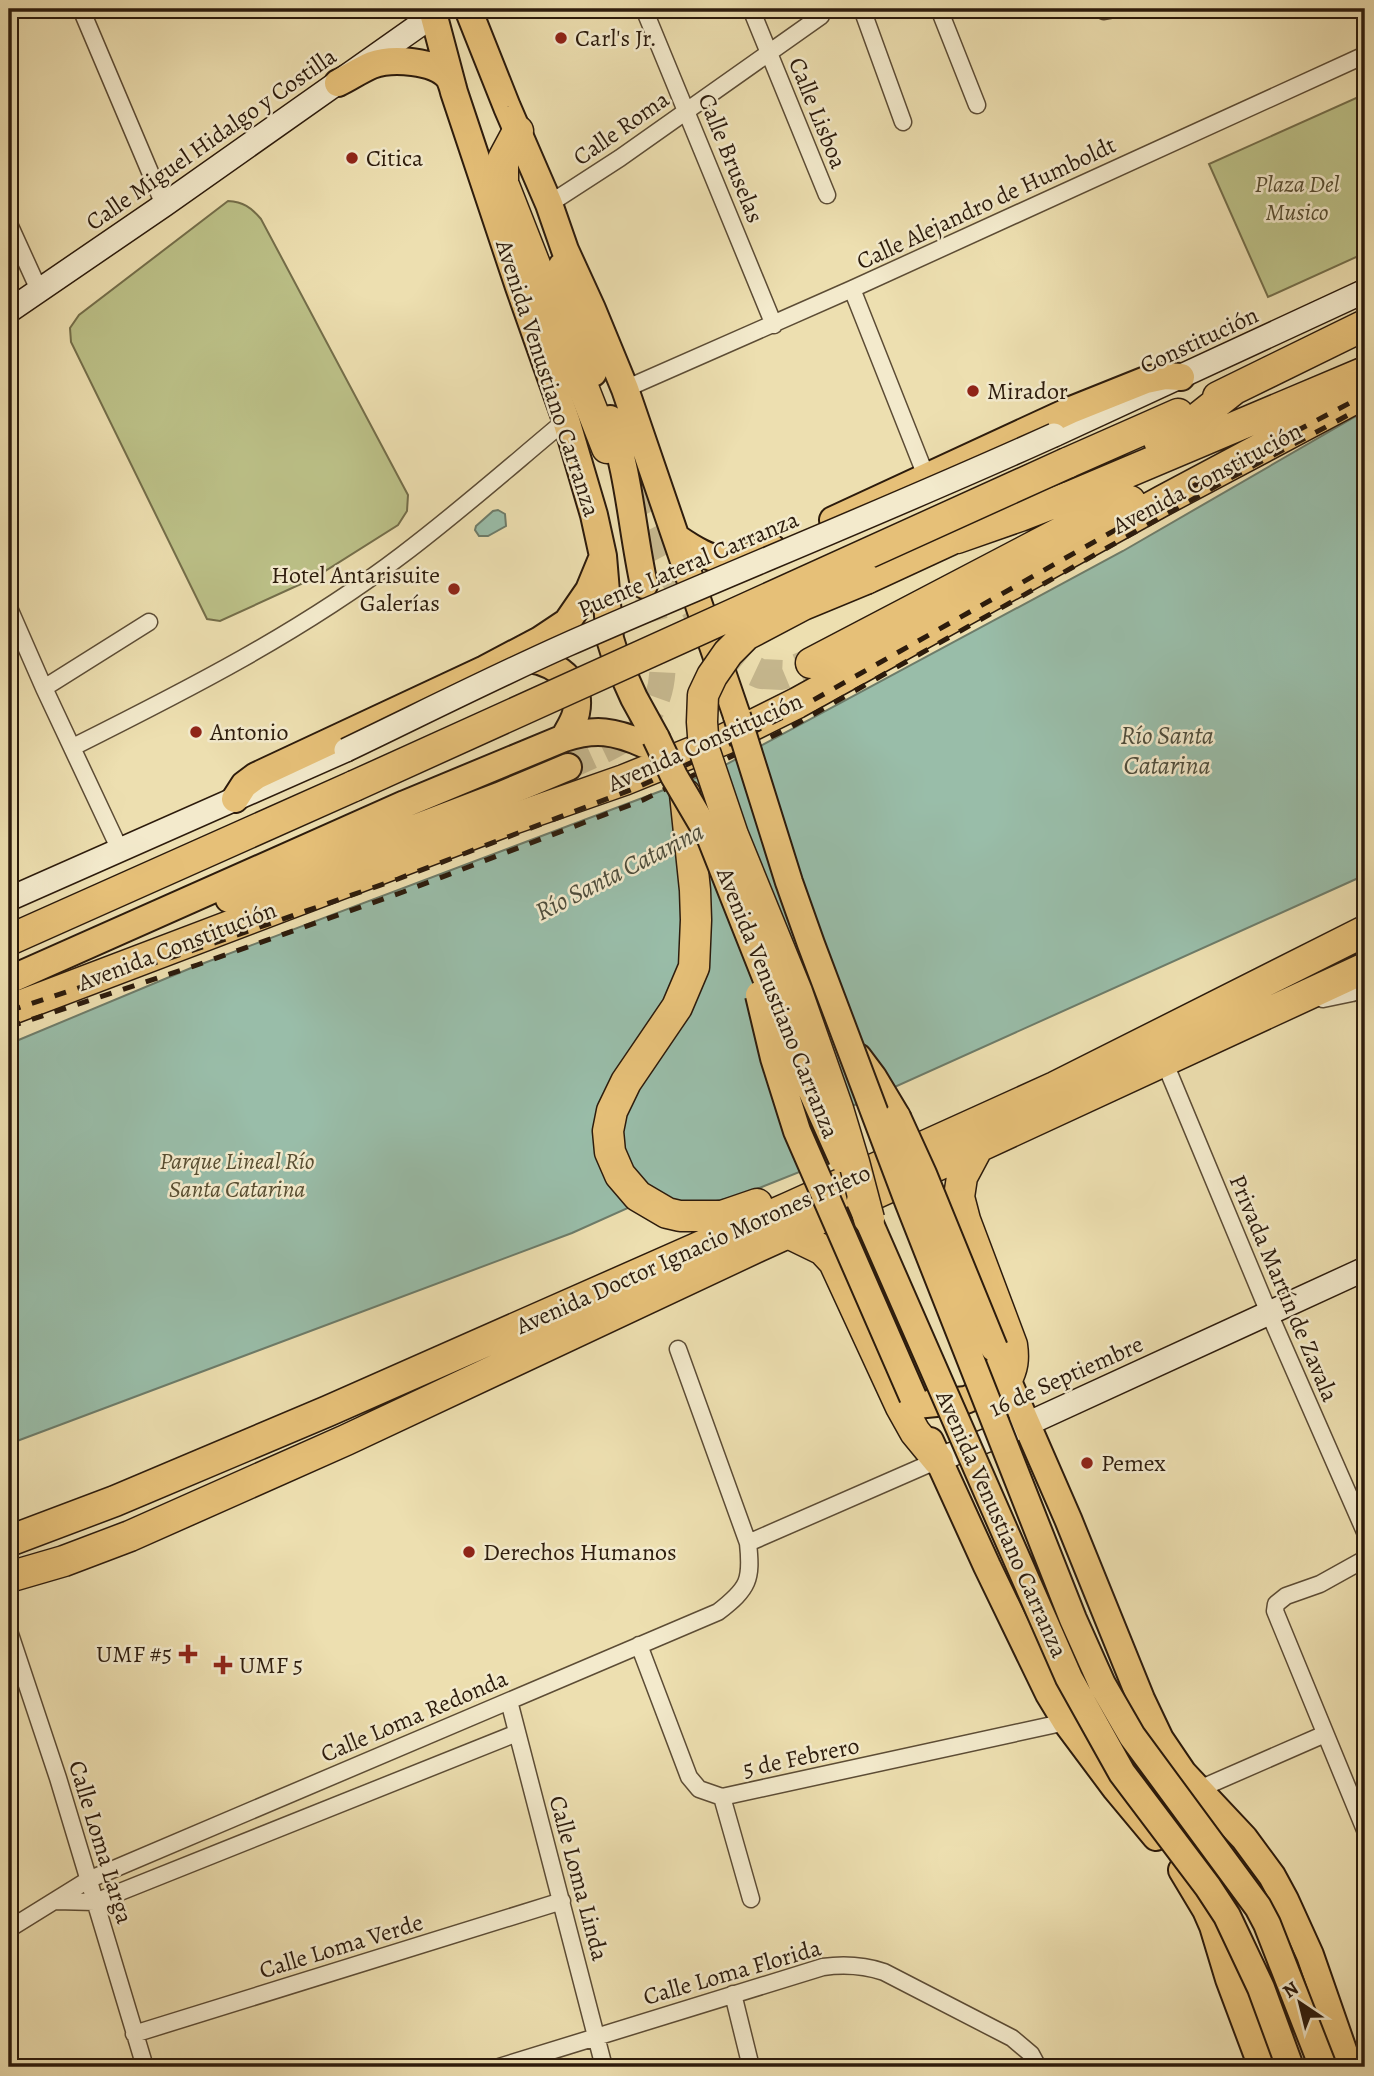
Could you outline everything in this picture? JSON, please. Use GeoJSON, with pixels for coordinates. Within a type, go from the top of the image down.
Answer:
{"type":"FeatureCollection","features":[{"type":"Feature","properties":{"kind":"highway"},"geometry":{"type":"LineString","coordinates":[[518,131],[503,159],[503,183],[607,448]]}},
{"type":"Feature","properties":{"kind":"highway"},"geometry":{"type":"LineString","coordinates":[[9,940],[1233,390],[1365,325]]}},
{"type":"Feature","properties":{"kind":"highway"},"geometry":{"type":"LineString","coordinates":[[957,538],[1057,502],[1365,372]]}},
{"type":"Feature","properties":{"kind":"highway"},"geometry":{"type":"LineString","coordinates":[[869,1219],[834,1096],[797,992],[733,835],[705,749],[703,695],[728,653],[747,635],[803,605],[957,538],[1155,443],[1199,417],[1233,390]]}},
{"type":"Feature","properties":{"kind":"highway","name":"Avenida Constitución"},"geometry":{"type":"LineString","coordinates":[[9,1010],[725,739],[797,703],[1162,501],[1365,393]]}},
{"type":"Feature","properties":{"kind":"highway"},"geometry":{"type":"LineString","coordinates":[[811,663],[1094,515],[1125,501],[1162,501]]}},
{"type":"Feature","properties":{"kind":"highway"},"geometry":{"type":"LineString","coordinates":[[679,785],[695,900],[694,967],[677,1007],[626,1082],[612,1111],[608,1131],[610,1152],[620,1175],[638,1196],[667,1213],[680,1216],[722,1216],[775,1197],[1016,1090],[1195,1016]]}},
{"type":"Feature","properties":{"kind":"highway","name":"Avenida Doctor Ignacio Morones Prieto"},"geometry":{"type":"LineString","coordinates":[[9,1541],[115,1501],[328,1411],[778,1213],[1055,1087],[1365,931]]}},
{"type":"Feature","properties":{"kind":"highway","name":"Avenida Doctor Ignacio Morones Prieto"},"geometry":{"type":"LineString","coordinates":[[9,1577],[64,1561],[142,1530],[346,1440],[1365,968]]}},
{"type":"Feature","properties":{"kind":"highway"},"geometry":{"type":"LineString","coordinates":[[978,1147],[962,1177],[959,1197],[965,1220],[1012,1345],[1012,1371],[1006,1381]]}},
{"type":"Feature","properties":{"kind":"highway"},"geometry":{"type":"LineString","coordinates":[[788,1233],[823,1250],[834,1262],[901,1407],[915,1432],[938,1460]]}},
{"type":"Feature","properties":{"kind":"main road","name":"Avenida Venustiano Carranza"},"geometry":{"type":"LineString","coordinates":[[468,9],[549,204],[565,250],[625,389],[737,716],[789,882],[908,1201],[1049,1563],[1102,1684],[1132,1736],[1258,1908],[1323,2067]]}},
{"type":"Feature","properties":{"kind":"main road","name":"Avenida Venustiano Carranza"},"geometry":{"type":"LineString","coordinates":[[435,11],[454,92],[566,420],[594,515],[603,556],[610,639],[650,741],[711,839],[805,1076],[1069,1678],[1122,1773],[1227,1916],[1261,1988],[1290,2067]]}},
{"type":"Feature","properties":{"kind":"main road"},"geometry":{"type":"LineString","coordinates":[[338,83],[372,65],[392,61],[412,62],[431,67],[448,77],[454,92]]}},
{"type":"Feature","properties":{"kind":"main road"},"geometry":{"type":"LineString","coordinates":[[565,250],[562,281],[624,467],[644,585]]}},
{"type":"Feature","properties":{"kind":"main road"},"geometry":{"type":"LineString","coordinates":[[677,538],[712,558],[728,561],[741,559],[792,540],[1071,410],[1146,380],[1165,376],[1181,377]]}},
{"type":"Feature","properties":{"kind":"main road"},"geometry":{"type":"LineString","coordinates":[[235,799],[244,785],[256,776],[540,640],[567,622],[589,590],[603,556]]}},
{"type":"Feature","properties":{"kind":"main road"},"geometry":{"type":"LineString","coordinates":[[507,658],[547,663],[566,676],[573,686],[577,700],[573,721],[564,738]]}},
{"type":"Feature","properties":{"kind":"main road","name":"Avenida Constitución"},"geometry":{"type":"LineString","coordinates":[[9,980],[405,804],[564,738],[583,732],[602,731],[650,741]]}},
{"type":"Feature","properties":{"kind":"main road"},"geometry":{"type":"LineString","coordinates":[[65,956],[252,891],[568,767]]}},
{"type":"Feature","properties":{"kind":"main road"},"geometry":{"type":"LineString","coordinates":[[748,931],[750,958],[790,1112],[938,1460],[1049,1694],[1066,1723],[1116,1789],[1178,1863],[1200,1898],[1213,1926],[1229,1979],[1262,2067]]}},
{"type":"Feature","properties":{"kind":"main road"},"geometry":{"type":"LineString","coordinates":[[851,1048],[897,1116],[923,1174],[1006,1381],[1056,1492],[1150,1719],[1183,1773],[1244,1838],[1272,1876],[1310,1955],[1349,2067]]}},
{"type":"Feature","properties":{"kind":"main road"},"geometry":{"type":"LineString","coordinates":[[914,1401],[966,1400],[1006,1381]]}},
{"type":"Feature","properties":{"kind":"main road"},"geometry":{"type":"LineString","coordinates":[[964,1514],[967,1502],[979,1486],[1001,1472],[1018,1468],[1031,1472],[1056,1492]]}},
{"type":"Feature","properties":{"kind":"main road"},"geometry":{"type":"LineString","coordinates":[[1213,1926],[1242,1937],[1257,1934],[1269,1924],[1284,1900]]}},
{"type":"Feature","properties":{"kind":"street"},"geometry":{"type":"LineString","coordinates":[[81,9],[164,205]]}},
{"type":"Feature","properties":{"kind":"street","name":"Calle Bruselas"},"geometry":{"type":"LineString","coordinates":[[644,9],[774,325]]}},
{"type":"Feature","properties":{"kind":"street","name":"Calle Lisboa"},"geometry":{"type":"LineString","coordinates":[[751,9],[827,195]]}},
{"type":"Feature","properties":{"kind":"street"},"geometry":{"type":"LineString","coordinates":[[862,9],[903,122]]}},
{"type":"Feature","properties":{"kind":"street"},"geometry":{"type":"LineString","coordinates":[[939,9],[977,105]]}},
{"type":"Feature","properties":{"kind":"street"},"geometry":{"type":"LineString","coordinates":[[1100,9],[1115,9]]}},
{"type":"Feature","properties":{"kind":"street","name":"Calle Miguel Hidalgo y Costilla"},"geometry":{"type":"LineString","coordinates":[[9,311],[338,83],[435,11]]}},
{"type":"Feature","properties":{"kind":"street","name":"Calle Roma"},"geometry":{"type":"LineString","coordinates":[[549,204],[620,158],[821,16]]}},
{"type":"Feature","properties":{"kind":"street","name":"Calle Alejandro de Humboldt"},"geometry":{"type":"LineString","coordinates":[[625,389],[774,325],[1365,55]]}},
{"type":"Feature","properties":{"kind":"street"},"geometry":{"type":"LineString","coordinates":[[9,224],[39,290]]}},
{"type":"Feature","properties":{"kind":"street"},"geometry":{"type":"LineString","coordinates":[[852,289],[926,476]]}},
{"type":"Feature","properties":{"kind":"street","name":"Constitución"},"geometry":{"type":"LineString","coordinates":[[1054,435],[1365,291]]}},
{"type":"Feature","properties":{"kind":"street"},"geometry":{"type":"LineString","coordinates":[[73,747],[193,687],[312,617],[402,555],[566,420]]}},
{"type":"Feature","properties":{"kind":"street","name":"Puente Lateral Carranza"},"geometry":{"type":"LineString","coordinates":[[235,799],[346,750],[564,646],[1054,435]]}},
{"type":"Feature","properties":{"kind":"street"},"geometry":{"type":"LineString","coordinates":[[9,608],[120,850]]}},
{"type":"Feature","properties":{"kind":"street"},"geometry":{"type":"LineString","coordinates":[[44,688],[149,622]]}},
{"type":"Feature","properties":{"kind":"street"},"geometry":{"type":"LineString","coordinates":[[9,898],[235,799]]}},
{"type":"Feature","properties":{"kind":"street"},"geometry":{"type":"LineString","coordinates":[[1286,1005],[1352,993],[1365,987]]}},
{"type":"Feature","properties":{"kind":"street","name":"Privada Martín de Zavala"},"geometry":{"type":"LineString","coordinates":[[1164,1061],[1269,1313],[1365,1532]]}},
{"type":"Feature","properties":{"kind":"street","name":"16 de Septiembre"},"geometry":{"type":"LineString","coordinates":[[748,1543],[1025,1425],[1365,1269]]}},
{"type":"Feature","properties":{"kind":"street","name":"Calle Loma Redonda"},"geometry":{"type":"LineString","coordinates":[[9,1929],[88,1880],[718,1612],[732,1601],[748,1582],[748,1543],[678,1349]]}},
{"type":"Feature","properties":{"kind":"street"},"geometry":{"type":"LineString","coordinates":[[1365,1559],[1320,1584],[1286,1596],[1276,1604],[1276,1618],[1365,1830]]}},
{"type":"Feature","properties":{"kind":"street","name":"Calle Loma Larga"},"geometry":{"type":"LineString","coordinates":[[9,1631],[58,1778],[145,2067]]}},
{"type":"Feature","properties":{"kind":"street","name":"5 de Febrero"},"geometry":{"type":"LineString","coordinates":[[639,1645],[689,1777],[698,1788],[722,1797],[1066,1723]]}},
{"type":"Feature","properties":{"kind":"street","name":"Calle Loma Linda"},"geometry":{"type":"LineString","coordinates":[[509,1701],[604,2067]]}},
{"type":"Feature","properties":{"kind":"street"},"geometry":{"type":"LineString","coordinates":[[56,1901],[95,1902],[517,1733]]}},
{"type":"Feature","properties":{"kind":"street"},"geometry":{"type":"LineString","coordinates":[[1197,1790],[1325,1734]]}},
{"type":"Feature","properties":{"kind":"street"},"geometry":{"type":"LineString","coordinates":[[722,1797],[751,1899]]}},
{"type":"Feature","properties":{"kind":"street","name":"Calle Loma Verde"},"geometry":{"type":"LineString","coordinates":[[135,2034],[562,1901]]}},
{"type":"Feature","properties":{"kind":"street","name":"Calle Loma Florida"},"geometry":{"type":"LineString","coordinates":[[499,2067],[823,1967],[846,1964],[866,1966],[884,1972],[1012,2038],[1031,2054],[1038,2067]]}},
{"type":"Feature","properties":{"kind":"street"},"geometry":{"type":"LineString","coordinates":[[733,1994],[751,2067]]}},
{"type":"Feature","properties":{"kind":"green space","name":"Plaza Del Musico"},"geometry":{"type":"Polygon","coordinates":[[[1365,94],[1365,253],[1268,297],[1209,164],[1365,94]]]}},
{"type":"Feature","properties":{"kind":"green space"},"geometry":{"type":"Polygon","coordinates":[[[228,201],[246,206],[261,219],[408,495],[407,511],[398,525],[314,578],[220,621],[207,619],[71,342],[70,328],[79,315],[228,201]]]}},
{"type":"Feature","properties":{"kind":"water","name":"Río Santa Catarina"},"geometry":{"type":"Polygon","coordinates":[[[1365,411],[1365,875],[788,1135],[802,1171],[739,1196],[674,1210],[652,1197],[572,1233],[9,1444],[9,1044],[191,968],[714,771],[1123,551],[1365,411]]]}},
{"type":"Feature","properties":{"kind":"water"},"geometry":{"type":"Polygon","coordinates":[[[498,510],[505,514],[506,526],[488,536],[479,536],[475,530],[476,526],[493,511],[498,510]]]}},
{"type":"Feature","properties":{"kind":"tunnel"},"geometry":{"type":"LineString","coordinates":[[628,490],[671,572],[722,648],[744,666],[761,674],[782,675],[811,663]]}},
{"type":"Feature","properties":{"kind":"tunnel"},"geometry":{"type":"LineString","coordinates":[[568,767],[611,747],[635,732],[654,706],[662,676],[661,646],[644,585]]}},
{"type":"Feature","properties":{"kind":"railway"},"geometry":{"type":"LineString","coordinates":[[9,1011],[398,879],[638,787],[785,716],[1220,471],[1365,395]]}},
{"type":"Feature","properties":{"kind":"railway"},"geometry":{"type":"LineString","coordinates":[[9,1027],[197,965],[403,892],[643,800],[791,727],[1225,481],[1365,406]]}},
{"type":"Feature","properties":{"kind":"place","name":"Carl's Jr."},"geometry":{"type":"Point","coordinates":[561,38]}},
{"type":"Feature","properties":{"kind":"place","name":"Citica"},"geometry":{"type":"Point","coordinates":[352,158]}},
{"type":"Feature","properties":{"kind":"place","name":"Mirador"},"geometry":{"type":"Point","coordinates":[973,391]}},
{"type":"Feature","properties":{"kind":"place","name":"Hotel Antarisuite Galerías"},"geometry":{"type":"Point","coordinates":[454,589]}},
{"type":"Feature","properties":{"kind":"place","name":"Antonio"},"geometry":{"type":"Point","coordinates":[196,732]}},
{"type":"Feature","properties":{"kind":"place","name":"Pemex"},"geometry":{"type":"Point","coordinates":[1087,1463]}},
{"type":"Feature","properties":{"kind":"place","name":"Derechos Humanos"},"geometry":{"type":"Point","coordinates":[469,1552]}},
{"type":"Feature","properties":{"kind":"place","name":"UMF #5"},"geometry":{"type":"Point","coordinates":[188,1654]}},
{"type":"Feature","properties":{"kind":"place","name":"UMF 5"},"geometry":{"type":"Point","coordinates":[223,1665]}},
{"type":"Feature","properties":{"kind":"park label","name":"Parque Lineal Río Santa Catarina"},"geometry":{"type":"Point","coordinates":[237,1175]}}]}
